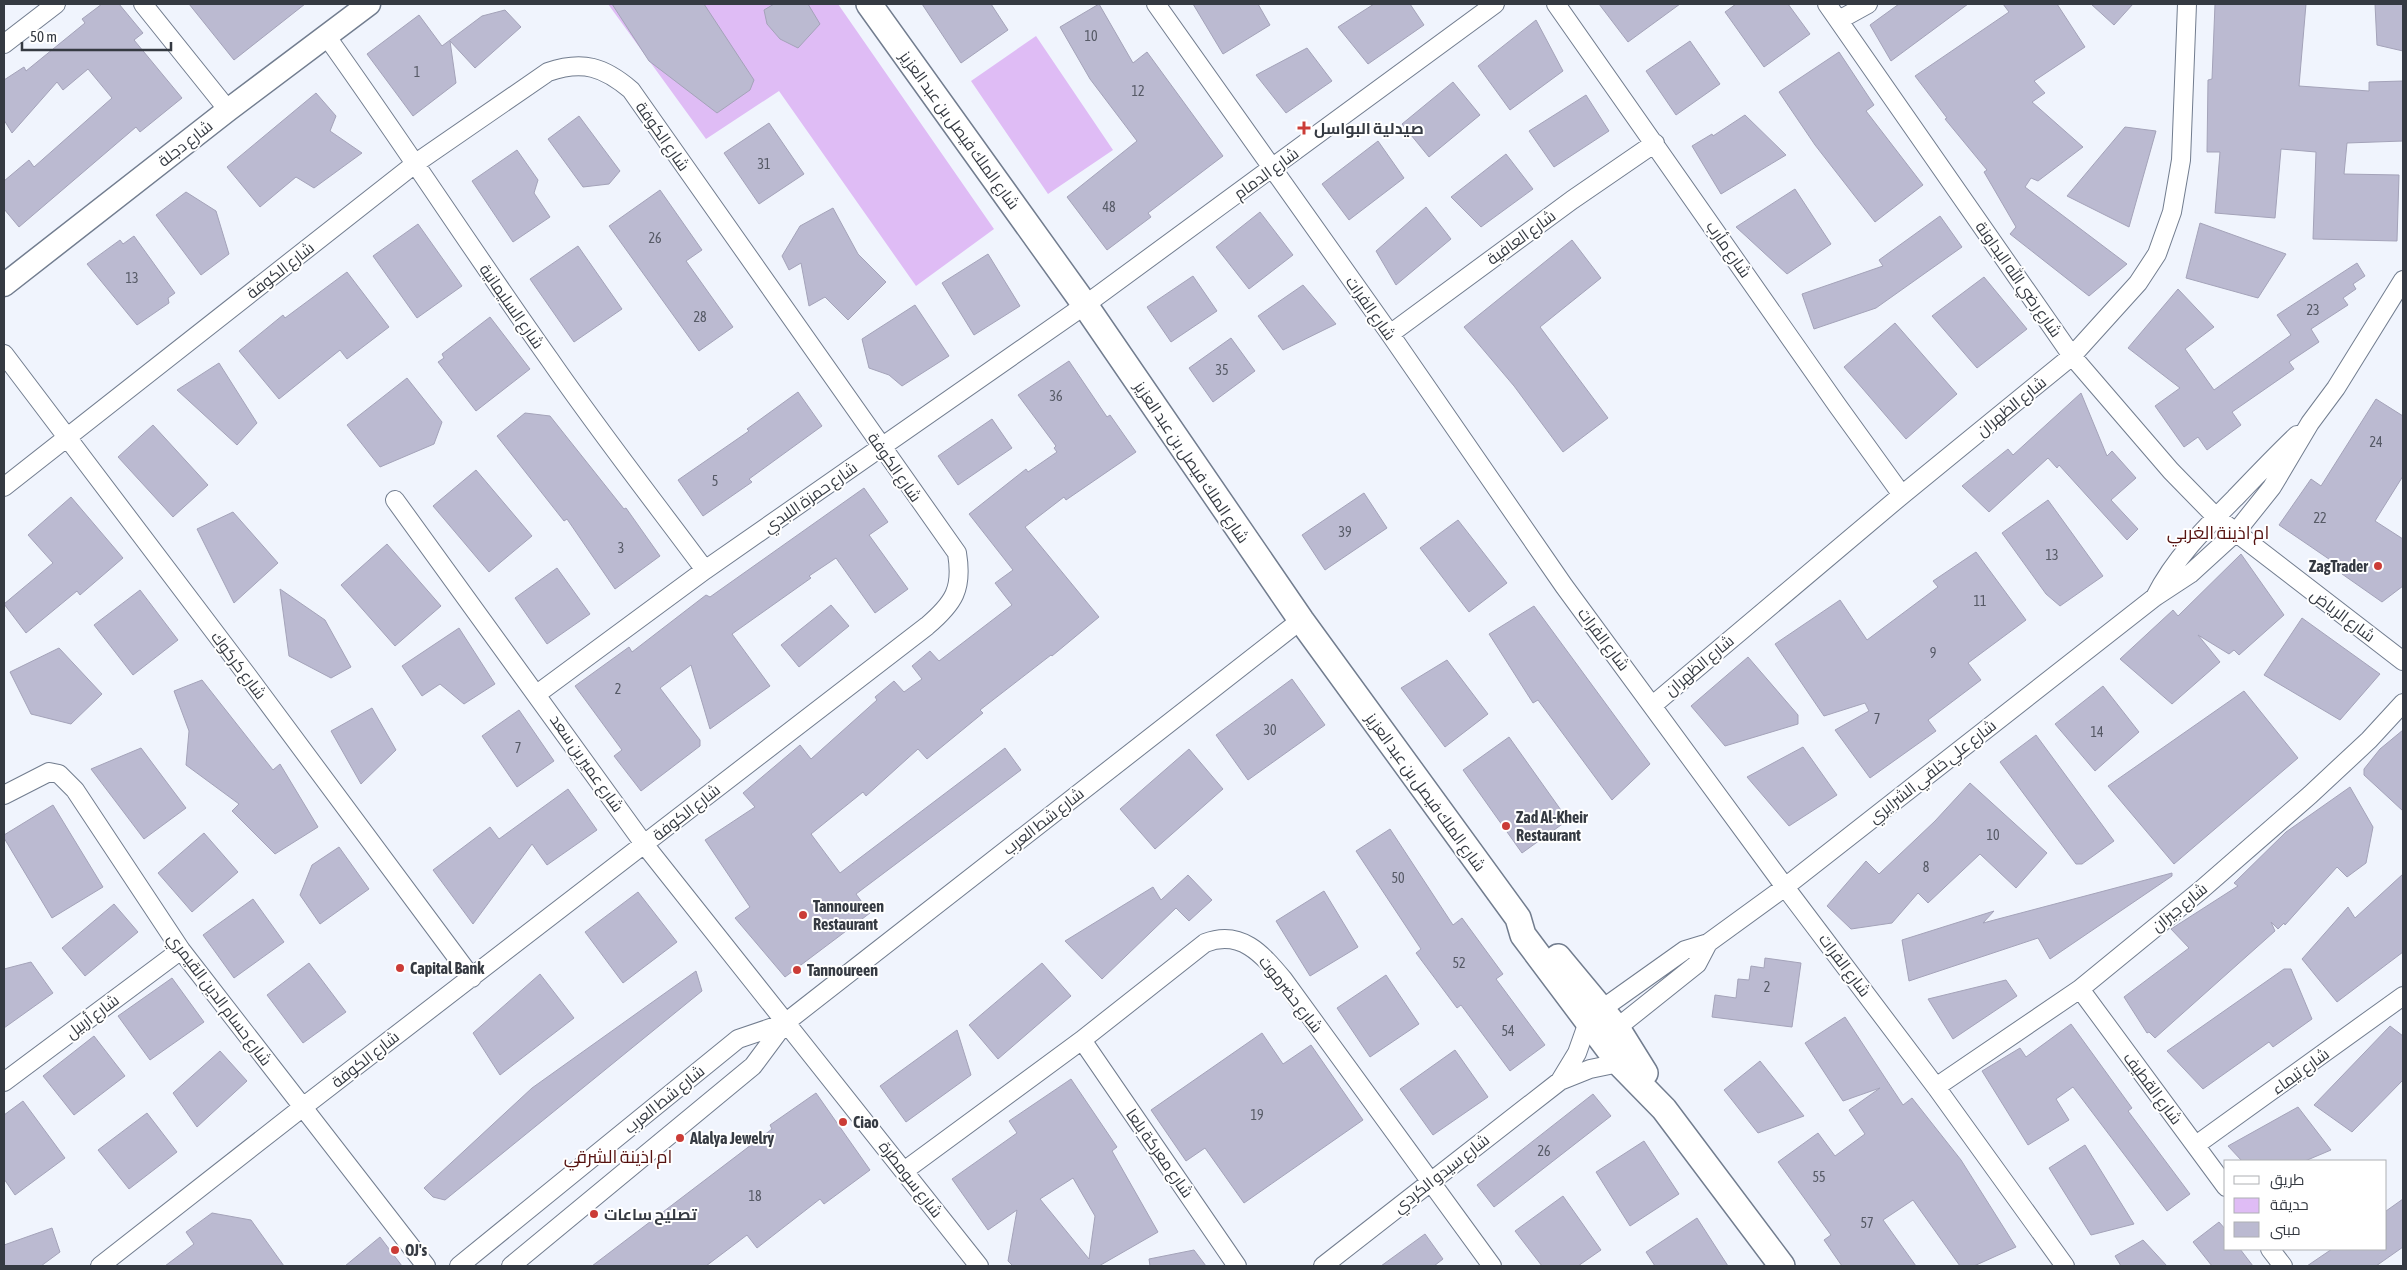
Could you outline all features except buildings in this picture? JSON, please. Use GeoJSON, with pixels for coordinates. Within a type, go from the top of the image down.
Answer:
{"type":"FeatureCollection","features":[{"type":"Feature","properties":{"kind":"main road","name":"شارع الملك فيصل بن عبد العزيز"},"geometry":{"type":"LineString","coordinates":[[869,4],[1085,305],[1301,620],[1518,918],[1532,926],[1602,1025],[1649,1079],[1664,1109]]}},
{"type":"Feature","properties":{"kind":"main road","name":"شارع الملك فيصل بن عبد العزيز"},"geometry":{"type":"LineString","coordinates":[[1602,1025],[1620,1063],[1634,1081],[1664,1109],[1782,1266]]}},
{"type":"Feature","properties":{"kind":"street"},"geometry":{"type":"LineString","coordinates":[[4,44],[56,4]]}},
{"type":"Feature","properties":{"kind":"street"},"geometry":{"type":"LineString","coordinates":[[142,4],[228,110]]}},
{"type":"Feature","properties":{"kind":"street","name":"شارع دجلة"},"geometry":{"type":"LineString","coordinates":[[4,285],[228,110],[369,4]]}},
{"type":"Feature","properties":{"kind":"street","name":"شارع الفرات"},"geometry":{"type":"LineString","coordinates":[[1156,4],[1271,169],[1390,334],[1564,586],[1785,887],[1936,1086],[2065,1266]]}},
{"type":"Feature","properties":{"kind":"street","name":"شارع الدمام"},"geometry":{"type":"LineString","coordinates":[[1085,305],[1494,4]]}},
{"type":"Feature","properties":{"kind":"street","name":"شارع مأرب"},"geometry":{"type":"LineString","coordinates":[[1556,4],[1655,143],[1837,406],[1902,494]]}},
{"type":"Feature","properties":{"kind":"street","name":"شارع رضي الله البداونة"},"geometry":{"type":"LineString","coordinates":[[1827,4],[2072,356],[2177,478],[2216,517],[2236,532]]}},
{"type":"Feature","properties":{"kind":"street"},"geometry":{"type":"LineString","coordinates":[[1839,20],[1868,4]]}},
{"type":"Feature","properties":{"kind":"street","name":"شارع الظهران"},"geometry":{"type":"LineString","coordinates":[[1653,705],[1902,494],[2072,356],[2138,283],[2157,254],[2172,212],[2180,160],[2187,4]]}},
{"type":"Feature","properties":{"kind":"street","name":"شارع السليمانية"},"geometry":{"type":"LineString","coordinates":[[327,37],[416,163],[451,218],[551,363],[704,570]]}},
{"type":"Feature","properties":{"kind":"street","name":"شارع الكوفة"},"geometry":{"type":"LineString","coordinates":[[4,488],[416,163],[548,72],[563,67],[580,66],[602,70],[614,76],[631,90],[881,448],[957,553],[960,573],[957,590],[945,611],[927,626],[100,1266]]}},
{"type":"Feature","properties":{"kind":"street","name":"شارع العافية"},"geometry":{"type":"LineString","coordinates":[[1390,334],[1572,200],[1655,143]]}},
{"type":"Feature","properties":{"kind":"street","name":"شارع علي خلقي الشرايري"},"geometry":{"type":"LineString","coordinates":[[1602,1025],[1686,950],[1708,943],[1785,887],[2156,597],[2190,574],[2236,532],[2272,487],[2310,423],[2336,388],[2403,280]]}},
{"type":"Feature","properties":{"kind":"street","name":"شارع حمزة اللبدي"},"geometry":{"type":"LineString","coordinates":[[538,694],[704,570],[1085,305]]}},
{"type":"Feature","properties":{"kind":"street","name":"شارع كركوك"},"geometry":{"type":"LineString","coordinates":[[4,354],[472,978]]}},
{"type":"Feature","properties":{"kind":"street","name":"شارع علي خلقي الشرايري"},"geometry":{"type":"LineString","coordinates":[[2156,597],[2166,575],[2216,517],[2310,423]]}},
{"type":"Feature","properties":{"kind":"street","name":"شارع عمير بن سعد"},"geometry":{"type":"LineString","coordinates":[[394,500],[538,694],[644,844],[785,1022]]}},
{"type":"Feature","properties":{"kind":"street","name":"شارع الرياض"},"geometry":{"type":"LineString","coordinates":[[2236,532],[2403,661]]}},
{"type":"Feature","properties":{"kind":"street","name":"شارع شط العرب"},"geometry":{"type":"LineString","coordinates":[[511,1266],[753,1066],[785,1022],[1301,620]]}},
{"type":"Feature","properties":{"kind":"street","name":"شارع جيزان"},"geometry":{"type":"LineString","coordinates":[[1936,1086],[2080,989],[2201,890],[2310,795],[2369,740],[2403,703]]}},
{"type":"Feature","properties":{"kind":"street","name":"شارع حسام الدين القيمري"},"geometry":{"type":"LineString","coordinates":[[4,795],[49,772],[59,774],[75,790],[102,828],[181,950],[426,1266]]}},
{"type":"Feature","properties":{"kind":"street","name":"شارع حضرموت"},"geometry":{"type":"LineString","coordinates":[[904,1171],[1082,1040],[1205,943],[1223,938],[1242,942],[1266,958],[1492,1266]]}},
{"type":"Feature","properties":{"kind":"street","name":"شارع علي خلقي الشرايري"},"geometry":{"type":"LineString","coordinates":[[1602,1025],[1697,964],[1708,943]]}},
{"type":"Feature","properties":{"kind":"street","name":"شارع أربيل"},"geometry":{"type":"LineString","coordinates":[[6,1074],[181,950]]}},
{"type":"Feature","properties":{"kind":"street","name":"شارع القطيف"},"geometry":{"type":"LineString","coordinates":[[2080,989],[2224,1184]]}},
{"type":"Feature","properties":{"kind":"street","name":"شارع تيماء"},"geometry":{"type":"LineString","coordinates":[[2196,1146],[2403,996]]}},
{"type":"Feature","properties":{"kind":"street","name":"شارع شط العرب"},"geometry":{"type":"LineString","coordinates":[[459,1266],[738,1038],[785,1022]]}},
{"type":"Feature","properties":{"kind":"street","name":"شارع سومطرة"},"geometry":{"type":"LineString","coordinates":[[785,1022],[979,1266]]}},
{"type":"Feature","properties":{"kind":"street","name":"شارع سيدو الكردي"},"geometry":{"type":"LineString","coordinates":[[1560,1081],[1577,1053],[1602,1025]]}},
{"type":"Feature","properties":{"kind":"street","name":"شارع معركة بلعا"},"geometry":{"type":"LineString","coordinates":[[1082,1040],[1238,1266]]}},
{"type":"Feature","properties":{"kind":"street","name":"شارع سيدو الكردي"},"geometry":{"type":"LineString","coordinates":[[1323,1266],[1560,1081],[1590,1070],[1620,1063]]}},
{"type":"Feature","properties":{"kind":"street"},"geometry":{"type":"LineString","coordinates":[[2271,1250],[2283,1266]]}},
{"type":"Feature","properties":{"kind":"green space"},"geometry":{"type":"Polygon","coordinates":[[[608,4],[838,4],[994,229],[916,286],[779,91],[706,139],[608,4]]]}},
{"type":"Feature","properties":{"kind":"green space"},"geometry":{"type":"Polygon","coordinates":[[[1036,36],[1113,150],[1048,194],[971,81],[1036,36]]]}},
{"type":"Feature","properties":{"kind":"place","name":"صيدلية البواسل"},"geometry":{"type":"Point","coordinates":[1304,128]}},
{"type":"Feature","properties":{"kind":"place","name":"ZagTrader"},"geometry":{"type":"Point","coordinates":[2378,566]}},
{"type":"Feature","properties":{"kind":"place","name":"Zad Al-Kheir Restaurant"},"geometry":{"type":"Point","coordinates":[1506,826]}},
{"type":"Feature","properties":{"kind":"place","name":"Tannoureen Restaurant"},"geometry":{"type":"Point","coordinates":[803,915]}},
{"type":"Feature","properties":{"kind":"place","name":"Capital Bank"},"geometry":{"type":"Point","coordinates":[400,968]}},
{"type":"Feature","properties":{"kind":"place","name":"Tannoureen"},"geometry":{"type":"Point","coordinates":[797,970]}},
{"type":"Feature","properties":{"kind":"place","name":"Ciao"},"geometry":{"type":"Point","coordinates":[843,1122]}},
{"type":"Feature","properties":{"kind":"place","name":"Alalya Jewelry"},"geometry":{"type":"Point","coordinates":[680,1138]}},
{"type":"Feature","properties":{"kind":"place","name":"تصليح ساعات"},"geometry":{"type":"Point","coordinates":[594,1214]}},
{"type":"Feature","properties":{"kind":"place","name":"OJ's"},"geometry":{"type":"Point","coordinates":[395,1250]}},
{"type":"Feature","properties":{"kind":"district","name":"ام اذينة الغربي"},"geometry":{"type":"Point","coordinates":[2218,533]}},
{"type":"Feature","properties":{"kind":"district","name":"ام اذينة الشرقي"},"geometry":{"type":"Point","coordinates":[618,1157]}}]}
